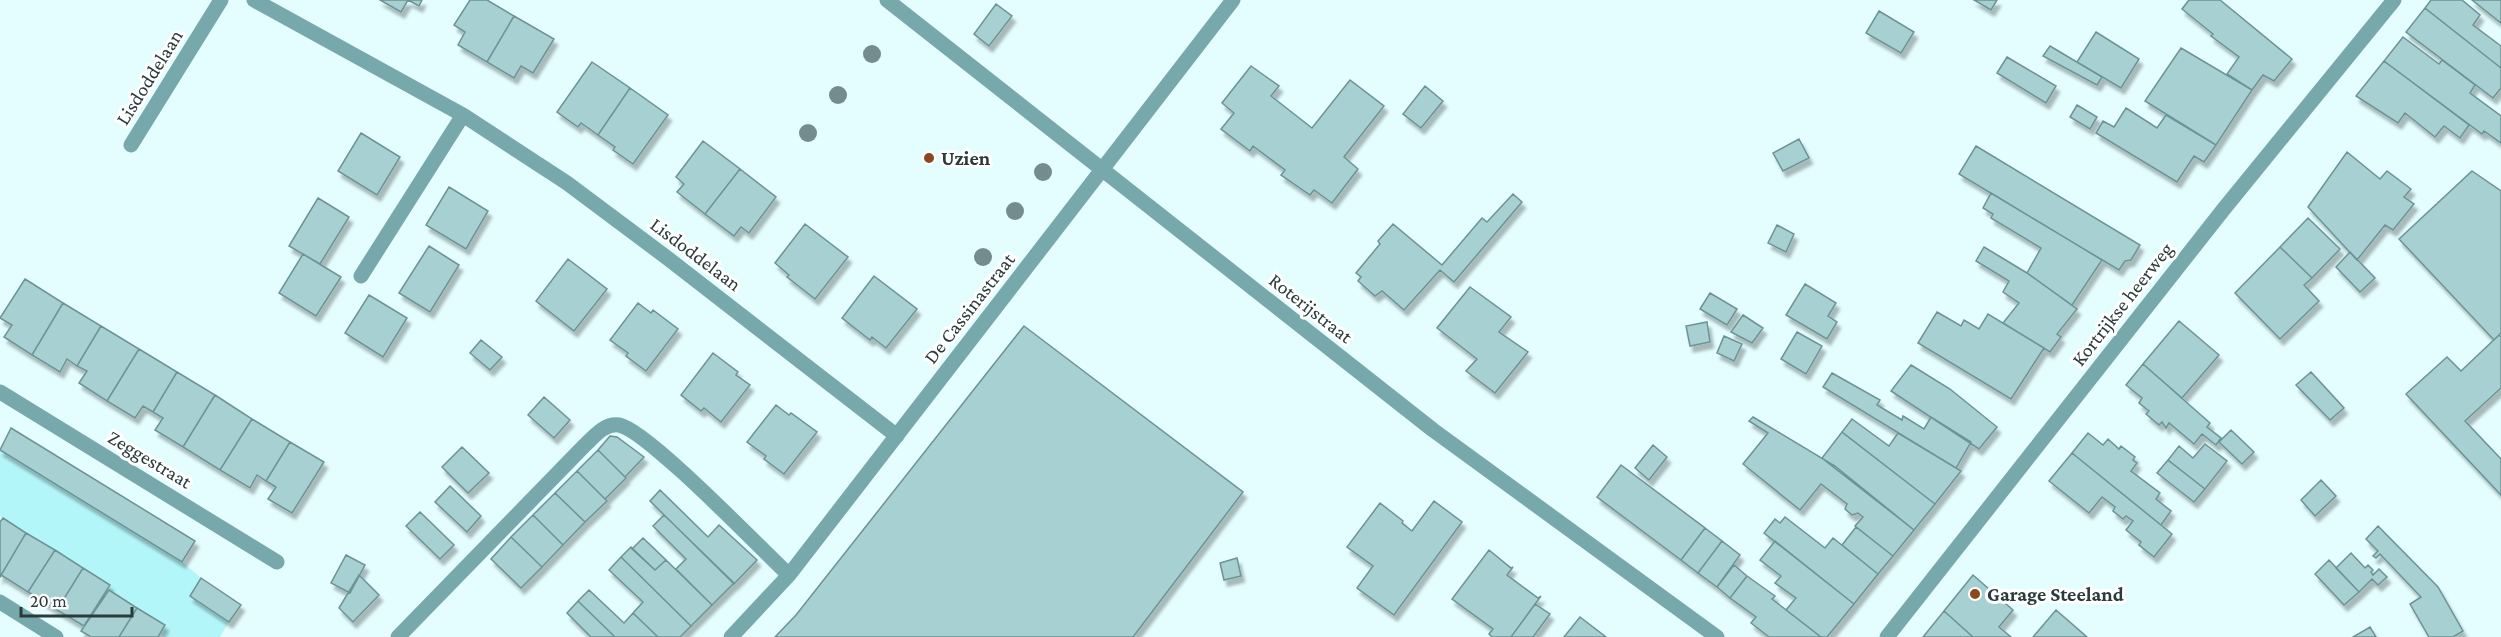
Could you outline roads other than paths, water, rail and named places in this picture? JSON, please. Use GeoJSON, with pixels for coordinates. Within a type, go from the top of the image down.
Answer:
{"type":"FeatureCollection","features":[{"type":"Feature","properties":{"kind":"street","name":"Lisdoddelaan"},"geometry":{"type":"LineString","coordinates":[[131,145],[221,0]]}},
{"type":"Feature","properties":{"kind":"street","name":"Lisdoddelaan"},"geometry":{"type":"LineString","coordinates":[[254,0],[463,115],[567,183],[897,436]]}},
{"type":"Feature","properties":{"kind":"street","name":"Roterijstraat"},"geometry":{"type":"LineString","coordinates":[[887,0],[1433,430],[1717,637]]}},
{"type":"Feature","properties":{"kind":"street","name":"De Cassinastraat"},"geometry":{"type":"LineString","coordinates":[[731,637],[789,575],[1233,0]]}},
{"type":"Feature","properties":{"kind":"street","name":"Kortrijkse heerweg"},"geometry":{"type":"LineString","coordinates":[[1887,637],[2223,210],[2394,0]]}},
{"type":"Feature","properties":{"kind":"street"},"geometry":{"type":"LineString","coordinates":[[361,276],[463,115]]}},
{"type":"Feature","properties":{"kind":"street","name":"Zeggestraat"},"geometry":{"type":"LineString","coordinates":[[0,392],[277,562]]}},
{"type":"Feature","properties":{"kind":"street"},"geometry":{"type":"LineString","coordinates":[[398,637],[584,446],[607,426],[617,425],[636,432],[789,575]]}},
{"type":"Feature","properties":{"kind":"street"},"geometry":{"type":"LineString","coordinates":[[0,602],[56,637]]}},
{"type":"Feature","properties":{"kind":"place","name":"Uzien"},"geometry":{"type":"Point","coordinates":[929,158]}},
{"type":"Feature","properties":{"kind":"place","name":"Garage Steeland"},"geometry":{"type":"Point","coordinates":[1975,594]}}]}
